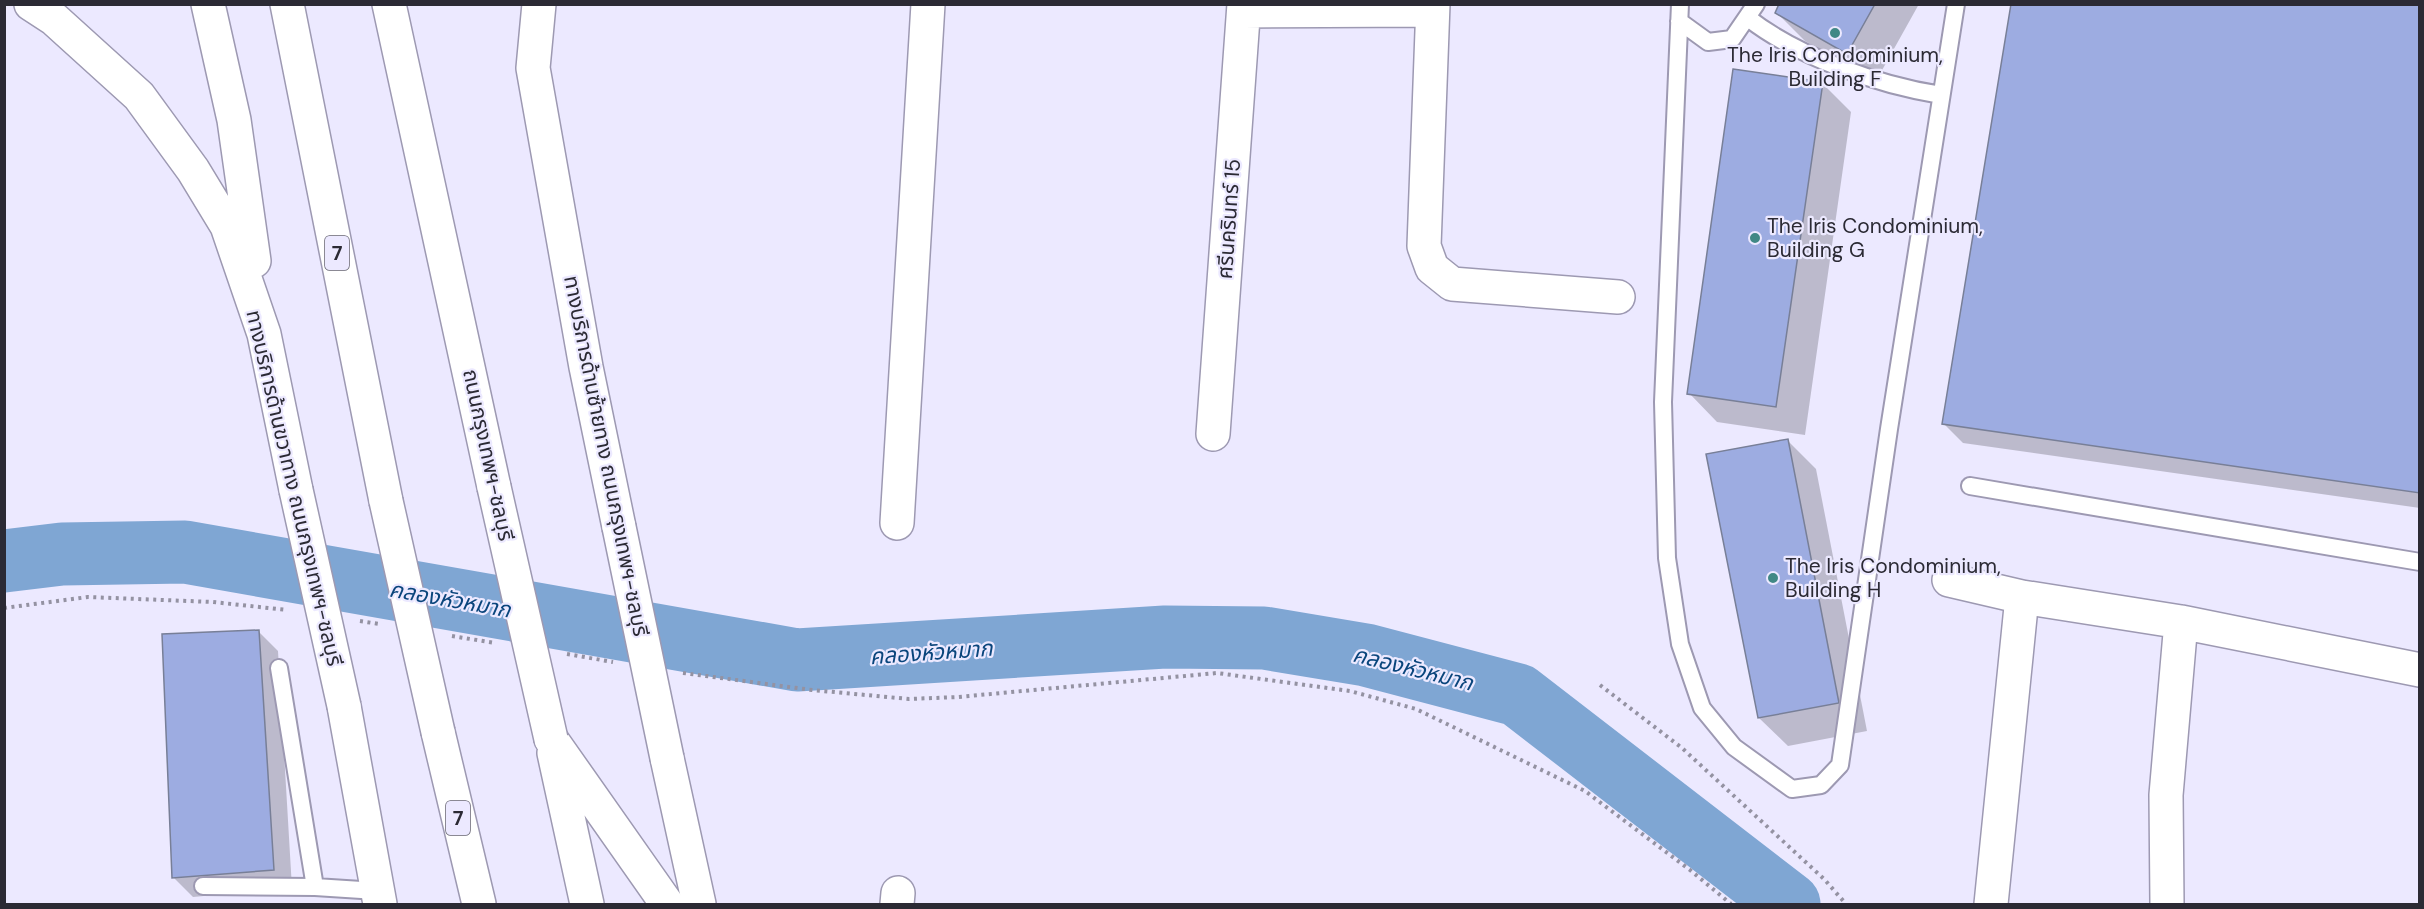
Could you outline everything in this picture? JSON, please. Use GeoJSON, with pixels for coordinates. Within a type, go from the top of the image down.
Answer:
{"type":"FeatureCollection","features":[{"type":"Feature","properties":{"kind":"main road","name":"ทางบริการด้านขวาทาง ถนนกรุงเทพฯ-ชลบุรี"},"geometry":{"type":"LineString","coordinates":[[31,4],[54,19],[139,96],[193,170],[226,226],[264,334],[344,706],[378,898]]}},
{"type":"Feature","properties":{"kind":"main road"},"geometry":{"type":"LineString","coordinates":[[208,4],[234,120],[264,334]]}},
{"type":"Feature","properties":{"kind":"main road","name":"7"},"geometry":{"type":"LineString","coordinates":[[287,4],[386,501],[479,904]]}},
{"type":"Feature","properties":{"kind":"main road","name":"ถนนกรุงเทพฯ-ชลบุรี"},"geometry":{"type":"LineString","coordinates":[[389,4],[587,904]]}},
{"type":"Feature","properties":{"kind":"main road","name":"ทางบริการด้านซ้ายทาง ถนนกรุงเทพฯ-ชลบุรี"},"geometry":{"type":"LineString","coordinates":[[539,4],[533,68],[586,367],[699,904]]}},
{"type":"Feature","properties":{"kind":"main road"},"geometry":{"type":"LineString","coordinates":[[897,523],[928,4]]}},
{"type":"Feature","properties":{"kind":"main road"},"geometry":{"type":"LineString","coordinates":[[1244,8],[1432,7],[1424,246],[1432,268],[1452,284],[1618,297]]}},
{"type":"Feature","properties":{"kind":"main road","name":"ศรีนครินทร์ 15"},"geometry":{"type":"LineString","coordinates":[[1213,434],[1244,8]]}},
{"type":"Feature","properties":{"kind":"main road"},"geometry":{"type":"LineString","coordinates":[[1949,580],[2022,597],[2181,622],[2420,670]]}},
{"type":"Feature","properties":{"kind":"main road"},"geometry":{"type":"LineString","coordinates":[[1991,904],[2022,597]]}},
{"type":"Feature","properties":{"kind":"main road"},"geometry":{"type":"LineString","coordinates":[[2167,904],[2166,795],[2181,622]]}},
{"type":"Feature","properties":{"kind":"main road"},"geometry":{"type":"LineString","coordinates":[[551,739],[668,904]]}},
{"type":"Feature","properties":{"kind":"lane"},"geometry":{"type":"LineString","coordinates":[[1679,13],[1663,402],[1667,558],[1680,644],[1702,708],[1734,747],[1792,789],[1821,785],[1840,765],[1888,429],[1956,4]]}},
{"type":"Feature","properties":{"kind":"lane"},"geometry":{"type":"LineString","coordinates":[[1679,13],[1708,42],[1732,39],[1752,11],[1769,34],[1794,48],[1861,74],[1914,91],[1941,95]]}},
{"type":"Feature","properties":{"kind":"lane"},"geometry":{"type":"LineString","coordinates":[[1970,486],[2420,562]]}},
{"type":"Feature","properties":{"kind":"lane"},"geometry":{"type":"LineString","coordinates":[[279,668],[315,887]]}},
{"type":"Feature","properties":{"kind":"lane"},"geometry":{"type":"LineString","coordinates":[[203,886],[315,887],[378,898]]}},
{"type":"Feature","properties":{"kind":"path"},"geometry":{"type":"LineString","coordinates":[[4,608],[88,597],[213,602],[293,610]]}},
{"type":"Feature","properties":{"kind":"path"},"geometry":{"type":"LineString","coordinates":[[352,620],[387,625]]}},
{"type":"Feature","properties":{"kind":"path"},"geometry":{"type":"LineString","coordinates":[[446,635],[504,644]]}},
{"type":"Feature","properties":{"kind":"path"},"geometry":{"type":"LineString","coordinates":[[563,654],[622,663]]}},
{"type":"Feature","properties":{"kind":"path"},"geometry":{"type":"LineString","coordinates":[[680,672],[812,690],[909,699],[1217,674],[1350,691],[1416,709],[1585,791],[1731,904]]}},
{"type":"Feature","properties":{"kind":"path"},"geometry":{"type":"LineString","coordinates":[[1600,685],[1682,748],[1824,879],[1846,904]]}},
{"type":"Feature","properties":{"kind":"building","name":"The Iris Condominium, Building F"},"geometry":{"type":"Polygon","coordinates":[[[1779,4],[1875,4],[1847,54],[1775,13],[1779,4]]]}},
{"type":"Feature","properties":{"kind":"building"},"geometry":{"type":"Polygon","coordinates":[[[2011,4],[2420,4],[2420,493],[1942,424],[2011,4]]]}},
{"type":"Feature","properties":{"kind":"building","name":"The Iris Condominium, Building G"},"geometry":{"type":"Polygon","coordinates":[[[1733,69],[1823,82],[1776,407],[1687,394],[1733,69]]]}},
{"type":"Feature","properties":{"kind":"building","name":"The Iris Condominium, Building H"},"geometry":{"type":"Polygon","coordinates":[[[1788,439],[1839,703],[1758,718],[1706,454],[1788,439]]]}},
{"type":"Feature","properties":{"kind":"building"},"geometry":{"type":"Polygon","coordinates":[[[259,630],[274,870],[172,878],[162,634],[259,630]]]}},
{"type":"Feature","properties":{"kind":"waterway","name":"คลองหัวหมาก"},"geometry":{"type":"LineString","coordinates":[[4,561],[62,554],[185,552],[797,660],[1165,637],[1264,638],[1366,655],[1518,695],[1789,904]]}},
{"type":"Feature","properties":{"kind":"place","name":"The Iris Condominium, Building F"},"geometry":{"type":"Point","coordinates":[1835,33]}},
{"type":"Feature","properties":{"kind":"place","name":"The Iris Condominium, Building G"},"geometry":{"type":"Point","coordinates":[1755,238]}},
{"type":"Feature","properties":{"kind":"place","name":"The Iris Condominium, Building H"},"geometry":{"type":"Point","coordinates":[1773,578]}}]}
